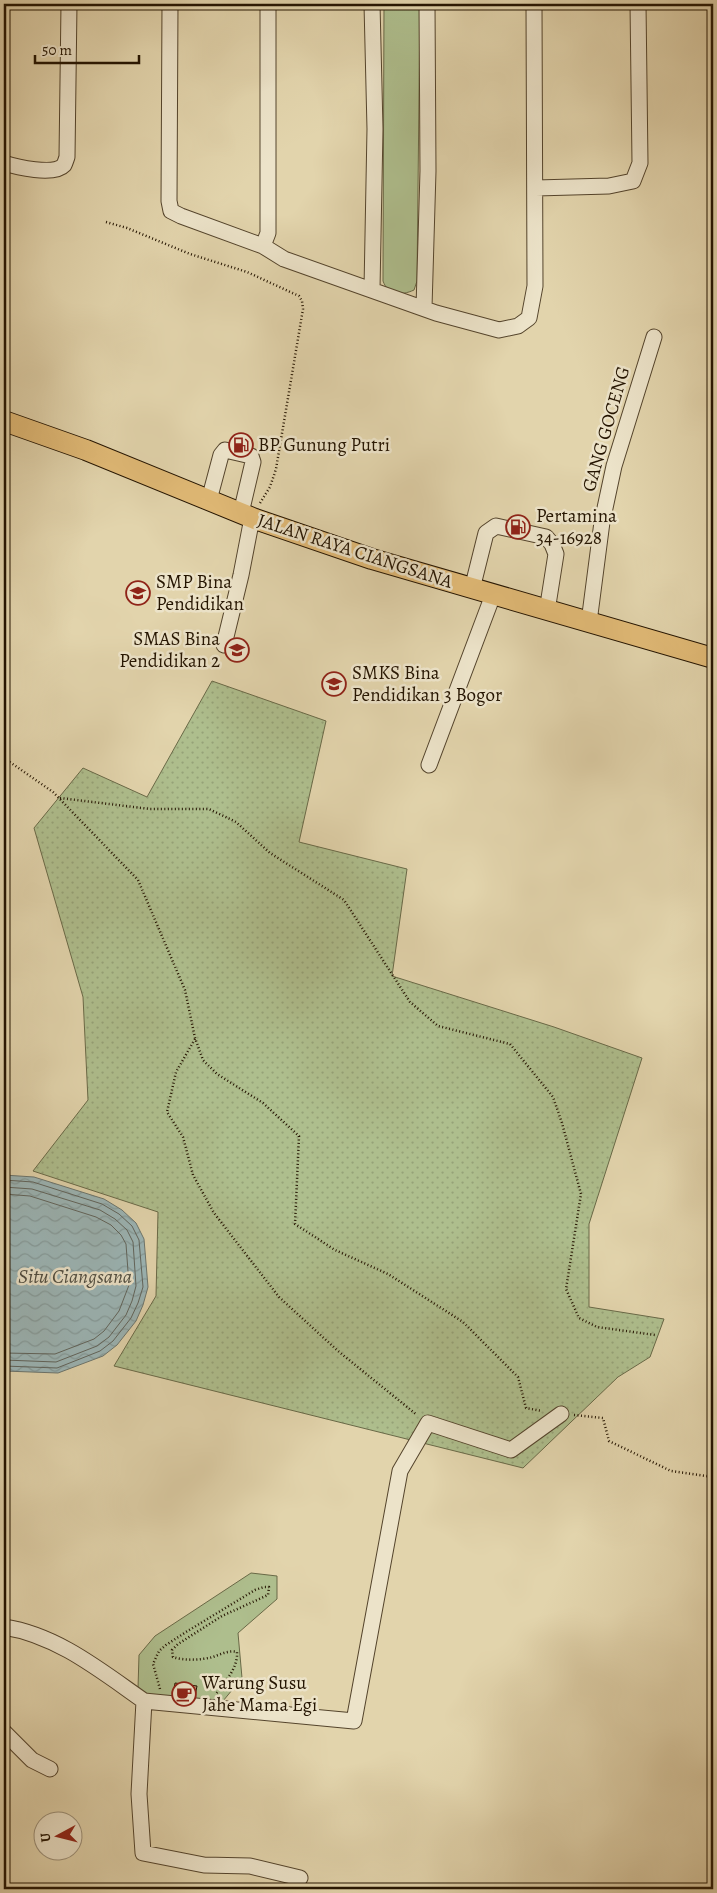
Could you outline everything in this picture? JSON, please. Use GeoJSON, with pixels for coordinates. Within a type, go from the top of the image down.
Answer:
{"type":"FeatureCollection","features":[{"type":"Feature","properties":{"kind":"main road","name":"JALAN RAYA CIANGSANA"},"geometry":{"type":"LineString","coordinates":[[4,421],[86,450],[249,516],[372,559],[713,658]]}},
{"type":"Feature","properties":{"kind":"street"},"geometry":{"type":"LineString","coordinates":[[4,163],[25,169],[57,169],[63,165],[67,157],[69,4]]}},
{"type":"Feature","properties":{"kind":"street"},"geometry":{"type":"LineString","coordinates":[[170,4],[169,202],[171,211],[263,246],[284,259],[424,308],[498,330],[518,326],[529,318],[535,286],[534,4]]}},
{"type":"Feature","properties":{"kind":"street"},"geometry":{"type":"LineString","coordinates":[[263,246],[268,233],[268,4]]}},
{"type":"Feature","properties":{"kind":"street"},"geometry":{"type":"LineString","coordinates":[[372,4],[375,128],[372,289]]}},
{"type":"Feature","properties":{"kind":"street"},"geometry":{"type":"LineString","coordinates":[[424,308],[428,171],[427,4]]}},
{"type":"Feature","properties":{"kind":"street"},"geometry":{"type":"LineString","coordinates":[[536,188],[609,186],[633,181],[640,163],[638,4]]}},
{"type":"Feature","properties":{"kind":"street","name":"GANG GOCENG"},"geometry":{"type":"LineString","coordinates":[[588,622],[602,522],[614,466],[654,337]]}},
{"type":"Feature","properties":{"kind":"street"},"geometry":{"type":"LineString","coordinates":[[209,500],[221,455],[225,450],[251,456],[253,462],[249,516],[232,618],[224,645]]}},
{"type":"Feature","properties":{"kind":"street"},"geometry":{"type":"LineString","coordinates":[[472,589],[486,533],[496,526],[546,537],[552,544],[556,554],[547,611]]}},
{"type":"Feature","properties":{"kind":"street"},"geometry":{"type":"LineString","coordinates":[[429,765],[493,595]]}},
{"type":"Feature","properties":{"kind":"street"},"geometry":{"type":"LineString","coordinates":[[4,1627],[42,1637],[84,1659],[144,1701],[354,1721],[400,1471],[428,1423],[511,1450],[561,1414]]}},
{"type":"Feature","properties":{"kind":"street"},"geometry":{"type":"LineString","coordinates":[[144,1701],[139,1794],[143,1853],[204,1865],[250,1866],[300,1878]]}},
{"type":"Feature","properties":{"kind":"street"},"geometry":{"type":"LineString","coordinates":[[4,1732],[32,1760],[50,1769]]}},
{"type":"Feature","properties":{"kind":"path"},"geometry":{"type":"LineString","coordinates":[[106,222],[127,228],[190,254],[247,272],[299,296],[302,301],[303,309],[276,470],[249,516]]}},
{"type":"Feature","properties":{"kind":"path"},"geometry":{"type":"LineString","coordinates":[[4,758],[53,792],[138,880],[185,990],[195,1038],[203,1060],[217,1074],[263,1103],[299,1136],[295,1224],[335,1250],[388,1274],[463,1322],[518,1377],[526,1408],[603,1418],[610,1441],[671,1471],[713,1477]]}},
{"type":"Feature","properties":{"kind":"path"},"geometry":{"type":"LineString","coordinates":[[59,798],[150,809],[209,809],[236,822],[270,853],[344,900],[410,1002],[438,1026],[510,1044],[553,1096],[581,1194],[566,1289],[579,1318],[598,1327],[655,1335]]}},
{"type":"Feature","properties":{"kind":"path"},"geometry":{"type":"LineString","coordinates":[[195,1038],[176,1072],[167,1112],[183,1137],[193,1174],[214,1213],[278,1297],[338,1351],[428,1423]]}},
{"type":"Feature","properties":{"kind":"path"},"geometry":{"type":"LineString","coordinates":[[169,1704],[161,1690],[153,1664],[159,1651],[186,1632],[255,1590],[264,1586],[269,1587],[268,1594],[222,1616],[178,1644],[172,1650],[173,1657],[181,1660],[212,1657],[232,1651],[237,1652],[238,1660],[232,1672],[214,1696],[199,1706]]}},
{"type":"Feature","properties":{"kind":"green space"},"geometry":{"type":"Polygon","coordinates":[[[384,4],[420,4],[417,281],[414,290],[404,293],[392,292],[385,286],[383,281],[384,4]]]}},
{"type":"Feature","properties":{"kind":"green space"},"geometry":{"type":"Polygon","coordinates":[[[212,681],[326,721],[299,842],[407,869],[392,976],[554,1027],[642,1058],[589,1224],[589,1307],[664,1319],[650,1357],[618,1377],[523,1468],[114,1366],[156,1296],[158,1212],[33,1171],[88,1100],[83,997],[34,828],[83,768],[147,797],[212,681]]]}},
{"type":"Feature","properties":{"kind":"green space"},"geometry":{"type":"Polygon","coordinates":[[[251,1573],[277,1576],[277,1599],[238,1633],[242,1678],[223,1701],[144,1701],[138,1688],[139,1655],[155,1636],[251,1573]]]}},
{"type":"Feature","properties":{"kind":"water","name":"Situ Ciangsana"},"geometry":{"type":"Polygon","coordinates":[[[4,1175],[34,1177],[104,1199],[122,1210],[136,1223],[144,1239],[148,1287],[136,1321],[117,1345],[103,1356],[58,1373],[4,1371],[4,1175]]]}},
{"type":"Feature","properties":{"kind":"building"},"geometry":{"type":"Polygon","coordinates":[[[175,1683],[197,1686],[195,1696],[173,1694],[175,1683]]]}},
{"type":"Feature","properties":{"kind":"place","name":"BP Gunung Putri"},"geometry":{"type":"Point","coordinates":[241,445]}},
{"type":"Feature","properties":{"kind":"place","name":"Pertamina 34-16928"},"geometry":{"type":"Point","coordinates":[518,527]}},
{"type":"Feature","properties":{"kind":"place","name":"SMP Bina Pendidikan"},"geometry":{"type":"Point","coordinates":[138,593]}},
{"type":"Feature","properties":{"kind":"place","name":"SMAS Bina Pendidikan 2"},"geometry":{"type":"Point","coordinates":[237,650]}},
{"type":"Feature","properties":{"kind":"place","name":"SMKS Bina Pendidikan 3 Bogor"},"geometry":{"type":"Point","coordinates":[334,684]}},
{"type":"Feature","properties":{"kind":"place","name":"Warung Susu Jahe Mama Egi"},"geometry":{"type":"Point","coordinates":[184,1694]}}]}
